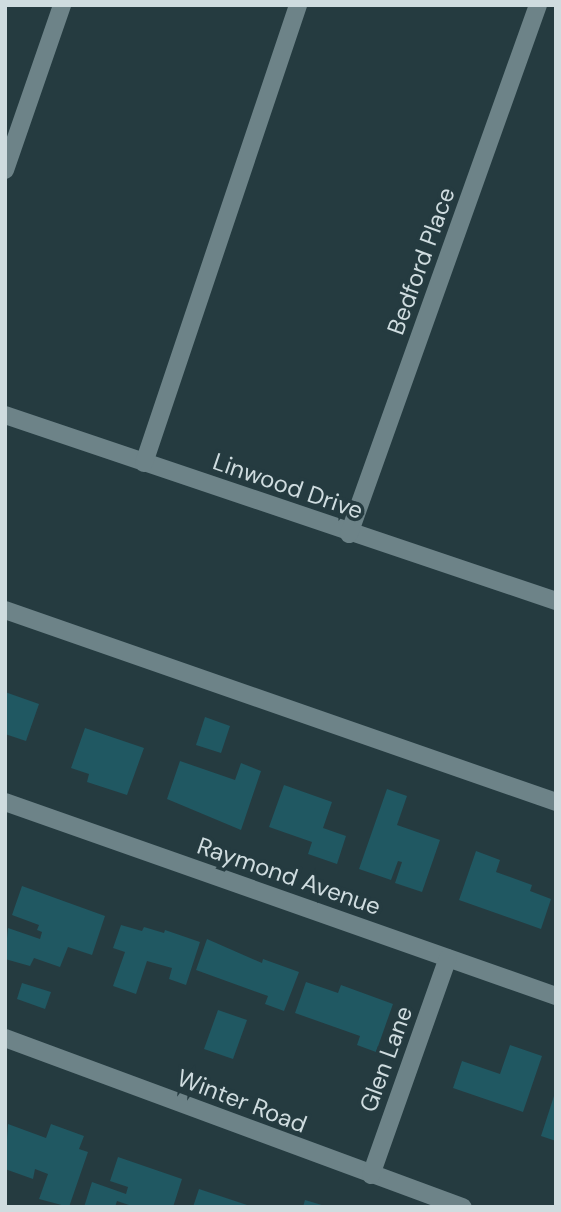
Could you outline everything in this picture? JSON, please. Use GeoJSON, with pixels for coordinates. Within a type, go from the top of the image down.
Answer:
{"type":"FeatureCollection","features":[{"type":"Feature","properties":{"kind":"street"},"geometry":{"type":"LineString","coordinates":[[5,170],[62,5]]}},
{"type":"Feature","properties":{"kind":"street"},"geometry":{"type":"LineString","coordinates":[[144,463],[298,5]]}},
{"type":"Feature","properties":{"kind":"street","name":"Bedford Place"},"geometry":{"type":"LineString","coordinates":[[349,534],[538,5]]}},
{"type":"Feature","properties":{"kind":"street","name":"Linwood Drive"},"geometry":{"type":"LineString","coordinates":[[5,415],[349,534],[556,601]]}},
{"type":"Feature","properties":{"kind":"street"},"geometry":{"type":"LineString","coordinates":[[5,610],[556,802]]}},
{"type":"Feature","properties":{"kind":"street","name":"Raymond Avenue"},"geometry":{"type":"LineString","coordinates":[[5,802],[556,996]]}},
{"type":"Feature","properties":{"kind":"street","name":"Glen Lane"},"geometry":{"type":"LineString","coordinates":[[371,1175],[448,958]]}},
{"type":"Feature","properties":{"kind":"street","name":"Winter Road"},"geometry":{"type":"LineString","coordinates":[[5,1038],[463,1207]]}},
{"type":"Feature","properties":{"kind":"building"},"geometry":{"type":"Polygon","coordinates":[[[5,692],[39,704],[26,741],[5,734],[5,692]]]}},
{"type":"Feature","properties":{"kind":"building"},"geometry":{"type":"Polygon","coordinates":[[[205,717],[230,726],[221,753],[196,745],[205,717]]]}},
{"type":"Feature","properties":{"kind":"building"},"geometry":{"type":"Polygon","coordinates":[[[85,728],[144,748],[127,795],[87,782],[89,774],[71,768],[85,728]]]}},
{"type":"Feature","properties":{"kind":"building"},"geometry":{"type":"Polygon","coordinates":[[[180,761],[235,780],[241,763],[261,771],[241,830],[167,799],[180,761]]]}},
{"type":"Feature","properties":{"kind":"building"},"geometry":{"type":"Polygon","coordinates":[[[284,785],[332,802],[323,828],[346,836],[337,864],[308,854],[312,842],[269,827],[284,785]]]}},
{"type":"Feature","properties":{"kind":"building"},"geometry":{"type":"Polygon","coordinates":[[[387,789],[407,796],[397,825],[440,840],[422,892],[395,883],[402,862],[398,861],[391,880],[359,869],[387,789]]]}},
{"type":"Feature","properties":{"kind":"building"},"geometry":{"type":"Polygon","coordinates":[[[476,851],[500,860],[496,872],[532,885],[530,891],[551,899],[541,929],[459,900],[476,851]]]}},
{"type":"Feature","properties":{"kind":"building"},"geometry":{"type":"Polygon","coordinates":[[[22,886],[105,916],[92,955],[68,947],[60,967],[34,958],[30,966],[5,959],[8,928],[40,939],[42,932],[37,930],[39,925],[12,915],[22,886]]]}},
{"type":"Feature","properties":{"kind":"building"},"geometry":{"type":"Polygon","coordinates":[[[121,925],[142,931],[144,927],[164,933],[165,930],[200,942],[186,985],[169,979],[172,968],[147,961],[136,994],[113,986],[125,952],[113,948],[121,925]]]}},
{"type":"Feature","properties":{"kind":"building"},"geometry":{"type":"Polygon","coordinates":[[[207,939],[262,963],[263,959],[299,972],[284,1011],[265,1004],[268,996],[196,970],[207,939]]]}},
{"type":"Feature","properties":{"kind":"building"},"geometry":{"type":"Polygon","coordinates":[[[306,982],[338,993],[341,985],[393,1004],[376,1052],[357,1045],[360,1036],[295,1013],[306,982]]]}},
{"type":"Feature","properties":{"kind":"building"},"geometry":{"type":"Polygon","coordinates":[[[22,983],[51,992],[45,1009],[17,999],[22,983]]]}},
{"type":"Feature","properties":{"kind":"building"},"geometry":{"type":"Polygon","coordinates":[[[218,1010],[247,1020],[233,1059],[204,1049],[218,1010]]]}},
{"type":"Feature","properties":{"kind":"building"},"geometry":{"type":"Polygon","coordinates":[[[510,1045],[542,1056],[523,1112],[453,1088],[462,1061],[500,1074],[510,1045]]]}},
{"type":"Feature","properties":{"kind":"building"},"geometry":{"type":"Polygon","coordinates":[[[556,1093],[556,1141],[541,1136],[556,1093]]]}},
{"type":"Feature","properties":{"kind":"building"},"geometry":{"type":"Polygon","coordinates":[[[8,1124],[46,1138],[51,1124],[84,1136],[79,1149],[88,1152],[69,1207],[39,1199],[48,1174],[35,1169],[33,1179],[5,1169],[8,1124]]]}},
{"type":"Feature","properties":{"kind":"building"},"geometry":{"type":"Polygon","coordinates":[[[118,1157],[182,1179],[173,1207],[135,1207],[117,1201],[115,1207],[84,1207],[92,1182],[126,1194],[128,1187],[110,1181],[118,1157]]]}},
{"type":"Feature","properties":{"kind":"building"},"geometry":{"type":"Polygon","coordinates":[[[199,1189],[250,1206],[250,1207],[193,1207],[199,1189]]]}},
{"type":"Feature","properties":{"kind":"building"},"geometry":{"type":"Polygon","coordinates":[[[305,1200],[325,1206],[325,1207],[303,1207],[305,1200]]]}}]}
